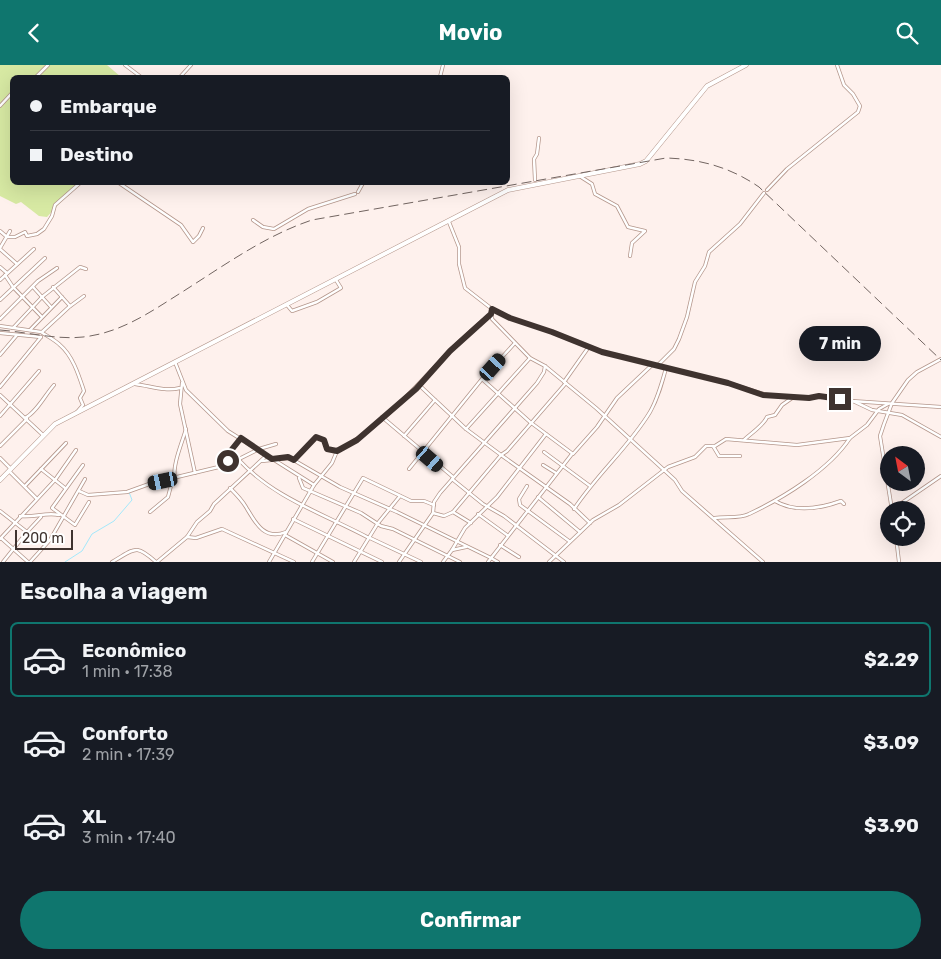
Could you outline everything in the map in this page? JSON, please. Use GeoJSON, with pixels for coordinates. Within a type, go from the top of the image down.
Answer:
{"type":"FeatureCollection","features":[{"type":"Feature","properties":{"kind":"street"},"geometry":{"type":"LineString","coordinates":[[38,75],[48,65]]}},
{"type":"Feature","properties":{"kind":"street"},"geometry":{"type":"LineString","coordinates":[[125,65],[138,75]]}},
{"type":"Feature","properties":{"kind":"street"},"geometry":{"type":"LineString","coordinates":[[182,75],[191,65]]}},
{"type":"Feature","properties":{"kind":"street"},"geometry":{"type":"LineString","coordinates":[[0,480],[55,423],[336,281],[508,191],[631,167],[646,161],[707,86],[746,65]]}},
{"type":"Feature","properties":{"kind":"street"},"geometry":{"type":"LineString","coordinates":[[657,366],[674,349],[679,339],[687,317],[695,282],[705,266],[709,252],[740,225],[766,191],[787,169],[858,112],[860,106],[853,94],[844,85],[837,65]]}},
{"type":"Feature","properties":{"kind":"street"},"geometry":{"type":"LineString","coordinates":[[0,106],[10,95]]}},
{"type":"Feature","properties":{"kind":"street"},"geometry":{"type":"LineString","coordinates":[[535,180],[534,159],[537,155],[539,138]]}},
{"type":"Feature","properties":{"kind":"street"},"geometry":{"type":"LineString","coordinates":[[580,176],[590,181],[595,194],[620,209],[628,227],[645,231],[632,243],[630,256]]}},
{"type":"Feature","properties":{"kind":"street"},"geometry":{"type":"LineString","coordinates":[[0,231],[7,237],[15,237],[25,232],[30,236],[43,230],[52,216],[55,205],[78,185]]}},
{"type":"Feature","properties":{"kind":"street"},"geometry":{"type":"LineString","coordinates":[[121,185],[181,225],[193,241],[199,236],[203,228]]}},
{"type":"Feature","properties":{"kind":"street"},"geometry":{"type":"LineString","coordinates":[[253,220],[263,227],[274,229],[308,209],[357,193],[362,185]]}},
{"type":"Feature","properties":{"kind":"street"},"geometry":{"type":"LineString","coordinates":[[449,222],[459,247],[459,264],[465,288],[492,309],[510,318],[552,332],[588,348],[728,383],[766,395],[819,396],[852,401],[941,407]]}},
{"type":"Feature","properties":{"kind":"street"},"geometry":{"type":"LineString","coordinates":[[10,231],[0,248],[17,264]]}},
{"type":"Feature","properties":{"kind":"street"},"geometry":{"type":"LineString","coordinates":[[0,280],[34,249]]}},
{"type":"Feature","properties":{"kind":"street"},"geometry":{"type":"LineString","coordinates":[[0,300],[45,258]]}},
{"type":"Feature","properties":{"kind":"street"},"geometry":{"type":"LineString","coordinates":[[0,267],[13,287],[41,316]]}},
{"type":"Feature","properties":{"kind":"street"},"geometry":{"type":"LineString","coordinates":[[13,328],[32,306],[53,287],[80,267],[86,269]]}},
{"type":"Feature","properties":{"kind":"street"},"geometry":{"type":"LineString","coordinates":[[0,319],[32,287],[57,268]]}},
{"type":"Feature","properties":{"kind":"street"},"geometry":{"type":"LineString","coordinates":[[287,305],[292,311],[324,298],[341,288],[336,281]]}},
{"type":"Feature","properties":{"kind":"street"},"geometry":{"type":"LineString","coordinates":[[32,287],[51,307]]}},
{"type":"Feature","properties":{"kind":"street"},"geometry":{"type":"LineString","coordinates":[[53,287],[70,306]]}},
{"type":"Feature","properties":{"kind":"street"},"geometry":{"type":"LineString","coordinates":[[42,332],[70,306],[84,296]]}},
{"type":"Feature","properties":{"kind":"street"},"geometry":{"type":"LineString","coordinates":[[30,330],[41,316],[62,297]]}},
{"type":"Feature","properties":{"kind":"street"},"geometry":{"type":"LineString","coordinates":[[492,309],[492,319],[530,358],[545,366],[605,415],[675,480],[682,491],[763,561]]}},
{"type":"Feature","properties":{"kind":"street"},"geometry":{"type":"LineString","coordinates":[[270,561],[314,485],[323,477],[332,463],[337,451],[357,440],[419,385],[450,351],[491,314]]}},
{"type":"Feature","properties":{"kind":"street"},"geometry":{"type":"LineString","coordinates":[[0,327],[42,332]]}},
{"type":"Feature","properties":{"kind":"street"},"geometry":{"type":"LineString","coordinates":[[42,332],[43,336]]}},
{"type":"Feature","properties":{"kind":"street"},"geometry":{"type":"LineString","coordinates":[[0,333],[43,336],[61,345],[80,376],[84,392],[80,398],[83,405],[77,412]]}},
{"type":"Feature","properties":{"kind":"street"},"geometry":{"type":"LineString","coordinates":[[0,355],[18,335]]}},
{"type":"Feature","properties":{"kind":"street"},"geometry":{"type":"LineString","coordinates":[[0,387],[43,336]]}},
{"type":"Feature","properties":{"kind":"street"},"geometry":{"type":"LineString","coordinates":[[409,469],[482,379],[515,343]]}},
{"type":"Feature","properties":{"kind":"street"},"geometry":{"type":"LineString","coordinates":[[432,513],[444,516],[453,512],[500,455],[507,451],[565,382],[588,348]]}},
{"type":"Feature","properties":{"kind":"street"},"geometry":{"type":"LineString","coordinates":[[466,429],[530,358]]}},
{"type":"Feature","properties":{"kind":"street"},"geometry":{"type":"LineString","coordinates":[[891,501],[880,436],[892,403],[913,375],[941,359]]}},
{"type":"Feature","properties":{"kind":"street"},"geometry":{"type":"LineString","coordinates":[[175,362],[188,393],[228,431],[314,485]]}},
{"type":"Feature","properties":{"kind":"street"},"geometry":{"type":"LineString","coordinates":[[488,561],[617,398],[652,365]]}},
{"type":"Feature","properties":{"kind":"street"},"geometry":{"type":"LineString","coordinates":[[399,561],[432,513],[434,502],[452,478],[484,444],[541,377],[545,366]]}},
{"type":"Feature","properties":{"kind":"street"},"geometry":{"type":"LineString","coordinates":[[574,509],[590,486],[631,440],[650,411],[659,393],[666,368]]}},
{"type":"Feature","properties":{"kind":"street"},"geometry":{"type":"LineString","coordinates":[[0,416],[39,371]]}},
{"type":"Feature","properties":{"kind":"street"},"geometry":{"type":"LineString","coordinates":[[482,379],[516,407],[530,422],[572,454]]}},
{"type":"Feature","properties":{"kind":"street"},"geometry":{"type":"LineString","coordinates":[[182,381],[180,404],[195,473]]}},
{"type":"Feature","properties":{"kind":"street"},"geometry":{"type":"LineString","coordinates":[[133,383],[168,391],[181,387]]}},
{"type":"Feature","properties":{"kind":"street"},"geometry":{"type":"LineString","coordinates":[[0,446],[33,412],[41,399],[54,385]]}},
{"type":"Feature","properties":{"kind":"street"},"geometry":{"type":"LineString","coordinates":[[419,385],[484,444],[492,447],[500,455],[546,487],[590,523]]}},
{"type":"Feature","properties":{"kind":"street"},"geometry":{"type":"LineString","coordinates":[[0,395],[12,404],[43,435]]}},
{"type":"Feature","properties":{"kind":"street"},"geometry":{"type":"LineString","coordinates":[[743,441],[752,431],[765,422],[767,417],[776,415],[782,405],[793,397]]}},
{"type":"Feature","properties":{"kind":"street"},"geometry":{"type":"LineString","coordinates":[[404,436],[436,401]]}},
{"type":"Feature","properties":{"kind":"street"},"geometry":{"type":"LineString","coordinates":[[852,401],[876,411],[902,415],[941,437]]}},
{"type":"Feature","properties":{"kind":"street"},"geometry":{"type":"LineString","coordinates":[[715,518],[744,516],[775,501],[830,461],[844,449],[850,438],[867,425],[876,411],[883,405],[892,403]]}},
{"type":"Feature","properties":{"kind":"street"},"geometry":{"type":"LineString","coordinates":[[382,417],[469,494],[486,507],[504,516],[564,561]]}},
{"type":"Feature","properties":{"kind":"street"},"geometry":{"type":"LineString","coordinates":[[150,512],[168,497],[174,478],[174,468],[181,450],[186,428]]}},
{"type":"Feature","properties":{"kind":"street"},"geometry":{"type":"LineString","coordinates":[[443,561],[478,514],[497,497],[546,435]]}},
{"type":"Feature","properties":{"kind":"street"},"geometry":{"type":"LineString","coordinates":[[294,460],[316,437],[324,440],[327,449],[337,451]]}},
{"type":"Feature","properties":{"kind":"street"},"geometry":{"type":"LineString","coordinates":[[228,461],[229,453],[241,438]]}},
{"type":"Feature","properties":{"kind":"street"},"geometry":{"type":"LineString","coordinates":[[549,561],[590,523],[634,495],[663,470],[695,457],[706,447],[713,446],[726,439],[796,445],[850,438]]}},
{"type":"Feature","properties":{"kind":"street"},"geometry":{"type":"LineString","coordinates":[[25,486],[66,443]]}},
{"type":"Feature","properties":{"kind":"street"},"geometry":{"type":"LineString","coordinates":[[79,491],[88,495],[127,492],[135,488],[239,461],[259,449],[276,444]]}},
{"type":"Feature","properties":{"kind":"street"},"geometry":{"type":"LineString","coordinates":[[713,446],[719,456],[740,456]]}},
{"type":"Feature","properties":{"kind":"street"},"geometry":{"type":"LineString","coordinates":[[76,450],[55,480],[0,538],[29,561],[45,548],[62,516],[86,479]]}},
{"type":"Feature","properties":{"kind":"street"},"geometry":{"type":"LineString","coordinates":[[544,452],[590,486]]}},
{"type":"Feature","properties":{"kind":"street"},"geometry":{"type":"LineString","coordinates":[[112,561],[139,549],[157,561],[187,537],[197,521],[267,455]]}},
{"type":"Feature","properties":{"kind":"street"},"geometry":{"type":"LineString","coordinates":[[262,461],[288,457],[354,493],[498,561]]}},
{"type":"Feature","properties":{"kind":"street"},"geometry":{"type":"LineString","coordinates":[[0,458],[36,498]]}},
{"type":"Feature","properties":{"kind":"street"},"geometry":{"type":"LineString","coordinates":[[239,461],[260,481],[303,505],[369,538],[421,561]]}},
{"type":"Feature","properties":{"kind":"street"},"geometry":{"type":"LineString","coordinates":[[82,465],[52,506],[62,516],[76,525],[89,502]]}},
{"type":"Feature","properties":{"kind":"street"},"geometry":{"type":"LineString","coordinates":[[543,465],[557,473]]}},
{"type":"Feature","properties":{"kind":"street"},"geometry":{"type":"LineString","coordinates":[[41,469],[65,488]]}},
{"type":"Feature","properties":{"kind":"street"},"geometry":{"type":"LineString","coordinates":[[905,501],[941,476]]}},
{"type":"Feature","properties":{"kind":"street"},"geometry":{"type":"LineString","coordinates":[[299,477],[301,487],[460,561]]}},
{"type":"Feature","properties":{"kind":"street"},"geometry":{"type":"LineString","coordinates":[[312,561],[364,478],[414,502],[424,501],[434,505]]}},
{"type":"Feature","properties":{"kind":"street"},"geometry":{"type":"LineString","coordinates":[[527,486],[518,501],[527,511],[569,541]]}},
{"type":"Feature","properties":{"kind":"street"},"geometry":{"type":"LineString","coordinates":[[230,488],[242,501],[250,517],[259,528],[274,535],[287,531]]}},
{"type":"Feature","properties":{"kind":"street"},"geometry":{"type":"LineString","coordinates":[[354,561],[362,552],[378,523],[400,496]]}},
{"type":"Feature","properties":{"kind":"street"},"geometry":{"type":"LineString","coordinates":[[538,497],[580,532]]}},
{"type":"Feature","properties":{"kind":"street"},"geometry":{"type":"LineString","coordinates":[[775,501],[780,504],[803,509],[841,501],[844,504]]}},
{"type":"Feature","properties":{"kind":"street"},"geometry":{"type":"LineString","coordinates":[[453,512],[471,523]]}},
{"type":"Feature","properties":{"kind":"street"},"geometry":{"type":"LineString","coordinates":[[0,513],[27,532]]}},
{"type":"Feature","properties":{"kind":"street"},"geometry":{"type":"LineString","coordinates":[[20,516],[41,517],[51,514],[62,516]]}},
{"type":"Feature","properties":{"kind":"street"},"geometry":{"type":"LineString","coordinates":[[478,514],[508,536]]}},
{"type":"Feature","properties":{"kind":"street"},"geometry":{"type":"LineString","coordinates":[[3,561],[41,517]]}},
{"type":"Feature","properties":{"kind":"street"},"geometry":{"type":"LineString","coordinates":[[294,519],[382,561]]}},
{"type":"Feature","properties":{"kind":"street"},"geometry":{"type":"LineString","coordinates":[[187,537],[196,537],[222,529],[294,561]]}},
{"type":"Feature","properties":{"kind":"street"},"geometry":{"type":"LineString","coordinates":[[285,535],[333,561]]}},
{"type":"Feature","properties":{"kind":"street"},"geometry":{"type":"LineString","coordinates":[[500,545],[519,557]]}},
{"type":"Feature","properties":{"kind":"street"},"geometry":{"type":"LineString","coordinates":[[452,550],[467,546]]}},
{"type":"Feature","properties":{"kind":"street"},"geometry":{"type":"LineString","coordinates":[[897,546],[898,561]]}},
{"type":"Feature","properties":{"kind":"green space"},"geometry":{"type":"Polygon","coordinates":[[[0,65],[107,65],[119,75],[10,75],[10,185],[76,185],[47,217],[39,216],[21,202],[16,204],[0,196],[0,65]]]}},
{"type":"Feature","properties":{"kind":"waterway"},"geometry":{"type":"LineString","coordinates":[[65,562],[82,551],[92,534],[114,521],[132,500],[129,492]]}},
{"type":"Feature","properties":{"kind":"railway"},"geometry":{"type":"LineString","coordinates":[[0,330],[52,337],[73,338],[97,335],[134,321],[260,243],[312,220],[666,158],[691,160],[714,165],[737,174],[759,187],[941,360]]}},
{"type":"Feature","properties":{"kind":"route"},"geometry":{"type":"LineString","coordinates":[[228,461],[229,453],[241,438],[272,459],[288,457],[294,460],[316,437],[324,440],[327,449],[337,451],[356,441],[416,389],[450,351],[491,314],[492,309],[510,318],[602,352],[728,383],[763,395],[809,398],[819,396],[840,399]]}}]}
